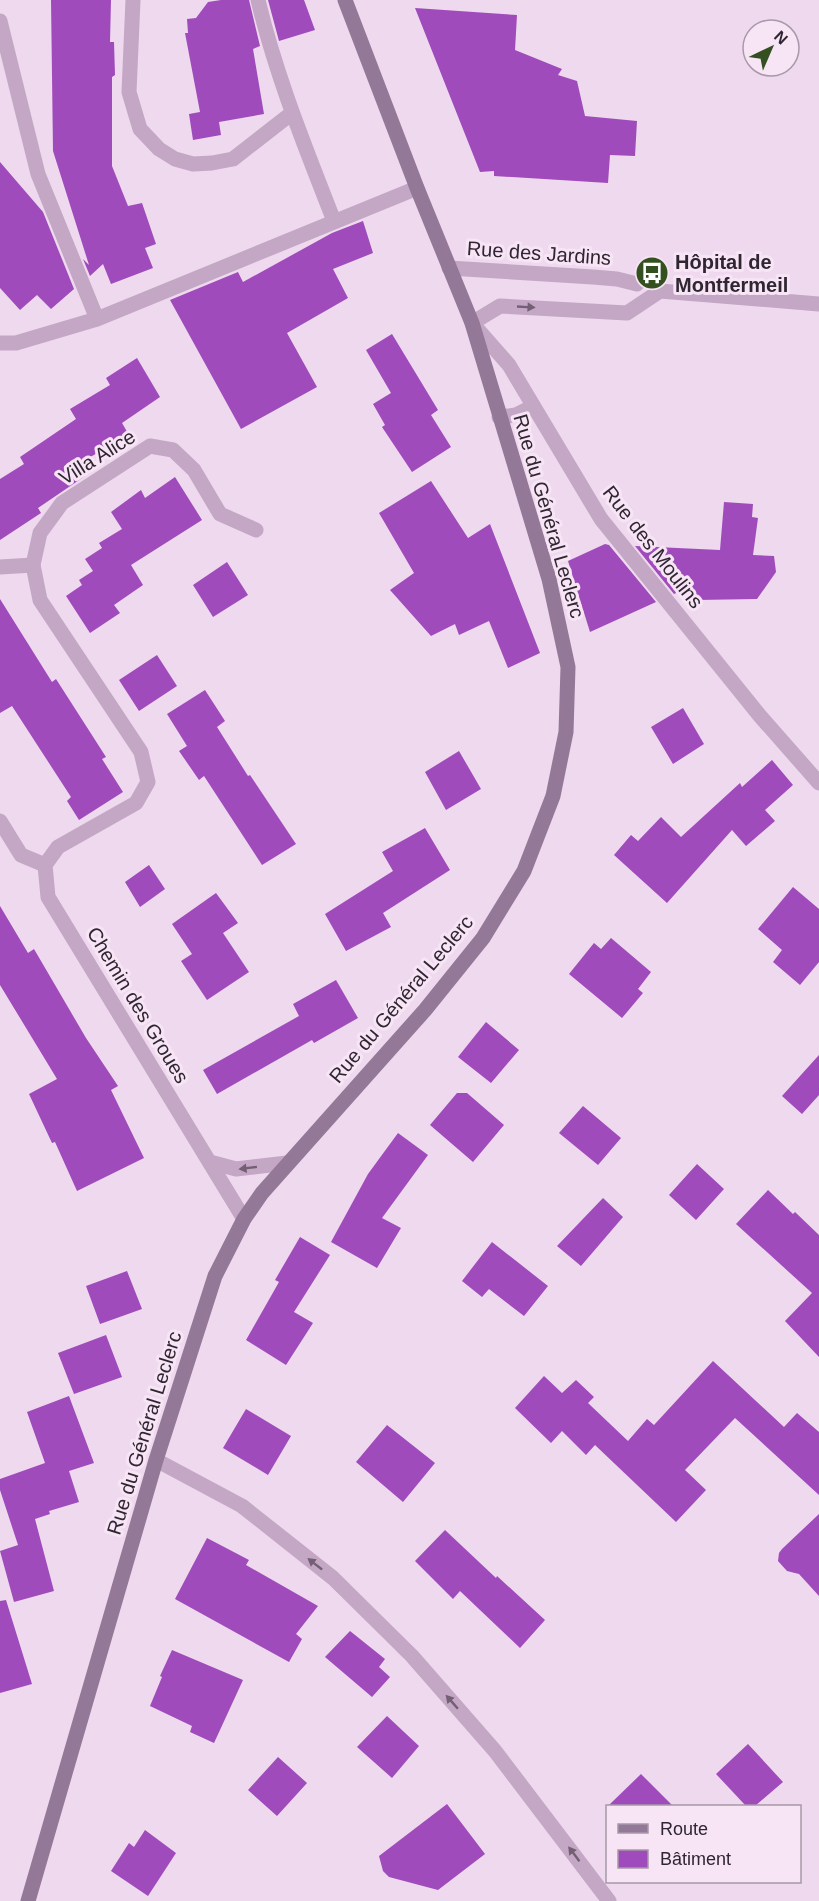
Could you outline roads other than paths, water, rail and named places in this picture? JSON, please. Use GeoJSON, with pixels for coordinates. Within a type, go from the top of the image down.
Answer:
{"type":"FeatureCollection","features":[{"type":"Feature","properties":{"kind":"street"},"geometry":{"type":"LineString","coordinates":[[133,0],[129,92],[140,129],[159,149],[175,159],[193,164],[233,159],[292,113]]}},
{"type":"Feature","properties":{"kind":"street"},"geometry":{"type":"LineString","coordinates":[[258,0],[266,35],[292,113],[334,221]]}},
{"type":"Feature","properties":{"kind":"street","name":"Rue du Général Leclerc"},"geometry":{"type":"LineString","coordinates":[[28,1901],[156,1460],[216,1276],[244,1219],[262,1193],[425,1010],[483,938],[524,871],[553,796],[566,732],[568,667],[549,579],[472,323],[345,0]]}},
{"type":"Feature","properties":{"kind":"street"},"geometry":{"type":"LineString","coordinates":[[0,21],[38,174],[97,319]]}},
{"type":"Feature","properties":{"kind":"street"},"geometry":{"type":"LineString","coordinates":[[0,343],[16,343],[97,319],[417,188]]}},
{"type":"Feature","properties":{"kind":"street","name":"Rue des Jardins"},"geometry":{"type":"LineString","coordinates":[[449,268],[617,279],[660,291],[819,304]]}},
{"type":"Feature","properties":{"kind":"street"},"geometry":{"type":"LineString","coordinates":[[472,323],[500,306],[627,313],[660,291]]}},
{"type":"Feature","properties":{"kind":"street","name":"Rue des Moulins"},"geometry":{"type":"LineString","coordinates":[[472,323],[509,365],[601,519],[760,716],[819,783]]}},
{"type":"Feature","properties":{"kind":"street"},"geometry":{"type":"LineString","coordinates":[[499,417],[516,415],[532,406]]}},
{"type":"Feature","properties":{"kind":"street","name":"Villa Alice"},"geometry":{"type":"LineString","coordinates":[[45,865],[58,847],[136,803],[148,782],[141,752],[40,600],[33,565],[40,533],[62,503],[150,446],[173,450],[194,471],[220,514],[256,530]]}},
{"type":"Feature","properties":{"kind":"street"},"geometry":{"type":"LineString","coordinates":[[0,567],[33,565]]}},
{"type":"Feature","properties":{"kind":"street"},"geometry":{"type":"LineString","coordinates":[[0,821],[21,855],[45,865]]}},
{"type":"Feature","properties":{"kind":"street","name":"Chemin des Groues"},"geometry":{"type":"LineString","coordinates":[[45,865],[48,897],[244,1219]]}},
{"type":"Feature","properties":{"kind":"street"},"geometry":{"type":"LineString","coordinates":[[210,1162],[236,1169],[287,1163]]}},
{"type":"Feature","properties":{"kind":"street"},"geometry":{"type":"LineString","coordinates":[[156,1460],[242,1506],[333,1578],[412,1656],[495,1751],[609,1901]]}},
{"type":"Feature","properties":{"kind":"place","name":"Hôpital de Montfermeil"},"geometry":{"type":"Point","coordinates":[652,273]}}]}
